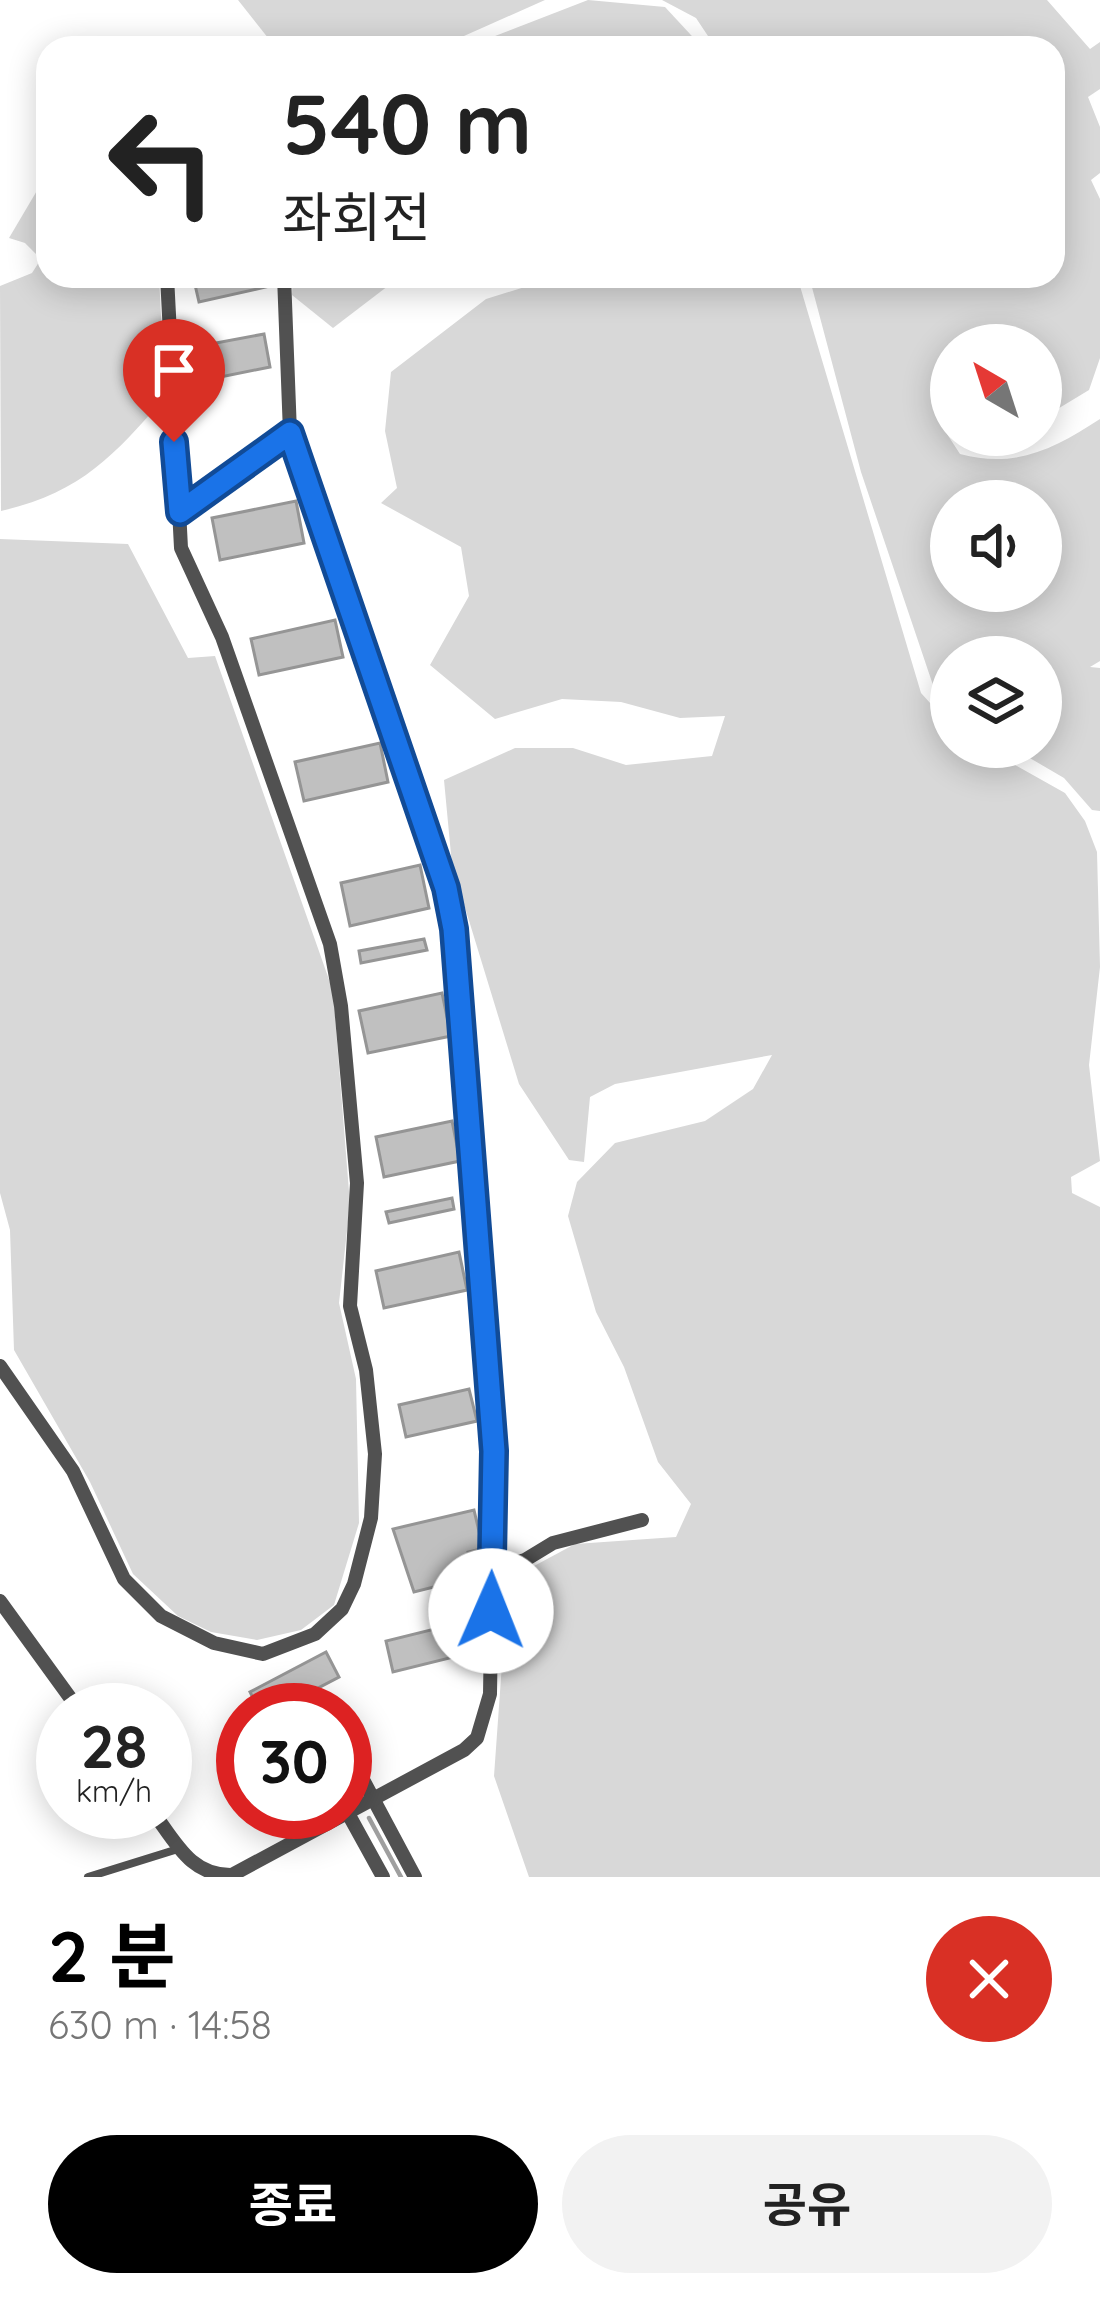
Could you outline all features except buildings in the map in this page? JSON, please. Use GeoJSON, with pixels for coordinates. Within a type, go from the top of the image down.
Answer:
{"type":"FeatureCollection","features":[{"type":"Feature","properties":{"kind":"street"},"geometry":{"type":"LineString","coordinates":[[0,1366],[73,1472],[124,1579],[161,1616],[214,1643],[263,1654],[315,1634],[342,1610],[354,1584],[370,1518],[375,1454],[366,1370],[350,1306],[357,1183],[341,1006],[330,944],[222,638],[181,548],[168,288]]}},
{"type":"Feature","properties":{"kind":"street"},"geometry":{"type":"LineString","coordinates":[[284,288],[290,433],[446,888],[454,929],[494,1451],[490,1694],[477,1738],[373,1798],[415,1877]]}},
{"type":"Feature","properties":{"kind":"street"},"geometry":{"type":"LineString","coordinates":[[180,512],[290,433]]}},
{"type":"Feature","properties":{"kind":"street"},"geometry":{"type":"LineString","coordinates":[[492,1569],[525,1560],[553,1543],[643,1520]]}},
{"type":"Feature","properties":{"kind":"street"},"geometry":{"type":"LineString","coordinates":[[0,1601],[60,1683]]}},
{"type":"Feature","properties":{"kind":"street"},"geometry":{"type":"LineString","coordinates":[[173,1839],[208,1876],[232,1875],[294,1839]]}},
{"type":"Feature","properties":{"kind":"street"},"geometry":{"type":"LineString","coordinates":[[362,1839],[383,1877]]}},
{"type":"Feature","properties":{"kind":"lane"},"geometry":{"type":"LineString","coordinates":[[88,1877],[180,1848]]}},
{"type":"Feature","properties":{"kind":"shaded area"},"geometry":{"type":"Polygon","coordinates":[[[238,0],[545,0],[464,36],[266,36],[238,0]]]}},
{"type":"Feature","properties":{"kind":"shaded area"},"geometry":{"type":"Polygon","coordinates":[[[588,0],[665,7],[692,36],[495,36],[588,0]]]}},
{"type":"Feature","properties":{"kind":"shaded area"},"geometry":{"type":"Polygon","coordinates":[[[662,0],[1047,0],[1090,49],[1100,42],[1100,89],[1088,97],[1100,127],[1100,173],[1091,180],[1100,199],[1100,358],[1089,390],[1062,406],[1062,324],[930,324],[930,456],[1062,456],[1062,441],[1100,419],[1100,661],[1090,667],[1100,668],[1100,811],[1092,810],[1064,778],[1047,768],[1062,768],[1062,636],[930,636],[930,676],[861,472],[812,288],[1065,288],[1065,36],[708,36],[696,18],[662,0]]]}},
{"type":"Feature","properties":{"kind":"shaded area"},"geometry":{"type":"Polygon","coordinates":[[[36,192],[36,254],[25,243],[9,238],[36,192]]]}},
{"type":"Feature","properties":{"kind":"shaded area"},"geometry":{"type":"Polygon","coordinates":[[[36,267],[36,288],[160,288],[165,397],[112,454],[74,483],[1,511],[0,286],[32,273],[36,267]]]}},
{"type":"Feature","properties":{"kind":"shaded area"},"geometry":{"type":"Polygon","coordinates":[[[292,288],[385,288],[333,328],[292,295],[292,288]]]}},
{"type":"Feature","properties":{"kind":"shaded area"},"geometry":{"type":"Polygon","coordinates":[[[521,288],[801,288],[921,693],[930,703],[930,768],[1020,768],[1065,793],[1085,821],[1097,852],[1100,967],[1089,1065],[1100,1161],[1071,1177],[1072,1193],[1100,1207],[1100,1877],[529,1877],[494,1776],[508,1580],[575,1544],[676,1537],[691,1504],[658,1462],[624,1367],[596,1312],[568,1216],[577,1182],[615,1143],[705,1121],[753,1089],[772,1055],[615,1084],[590,1097],[584,1162],[569,1160],[519,1084],[452,865],[444,780],[515,748],[573,748],[626,765],[712,756],[725,716],[680,718],[621,702],[562,699],[495,719],[430,665],[469,596],[461,547],[381,503],[397,488],[385,431],[391,372],[486,299],[521,288]]]}},
{"type":"Feature","properties":{"kind":"shaded area"},"geometry":{"type":"Polygon","coordinates":[[[0,539],[128,544],[188,658],[215,656],[333,991],[350,1204],[339,1303],[356,1379],[359,1523],[334,1605],[301,1630],[257,1640],[211,1632],[178,1616],[133,1574],[90,1482],[14,1350],[10,1230],[0,1193],[0,539]]]}},
{"type":"Feature","properties":{"kind":"waterway"},"geometry":{"type":"LineString","coordinates":[[372,1824],[401,1877]]}},
{"type":"Feature","properties":{"kind":"route"},"geometry":{"type":"LineString","coordinates":[[174,442],[180,512],[290,433],[446,888],[461,997],[494,1451],[491,1611]]}}]}
